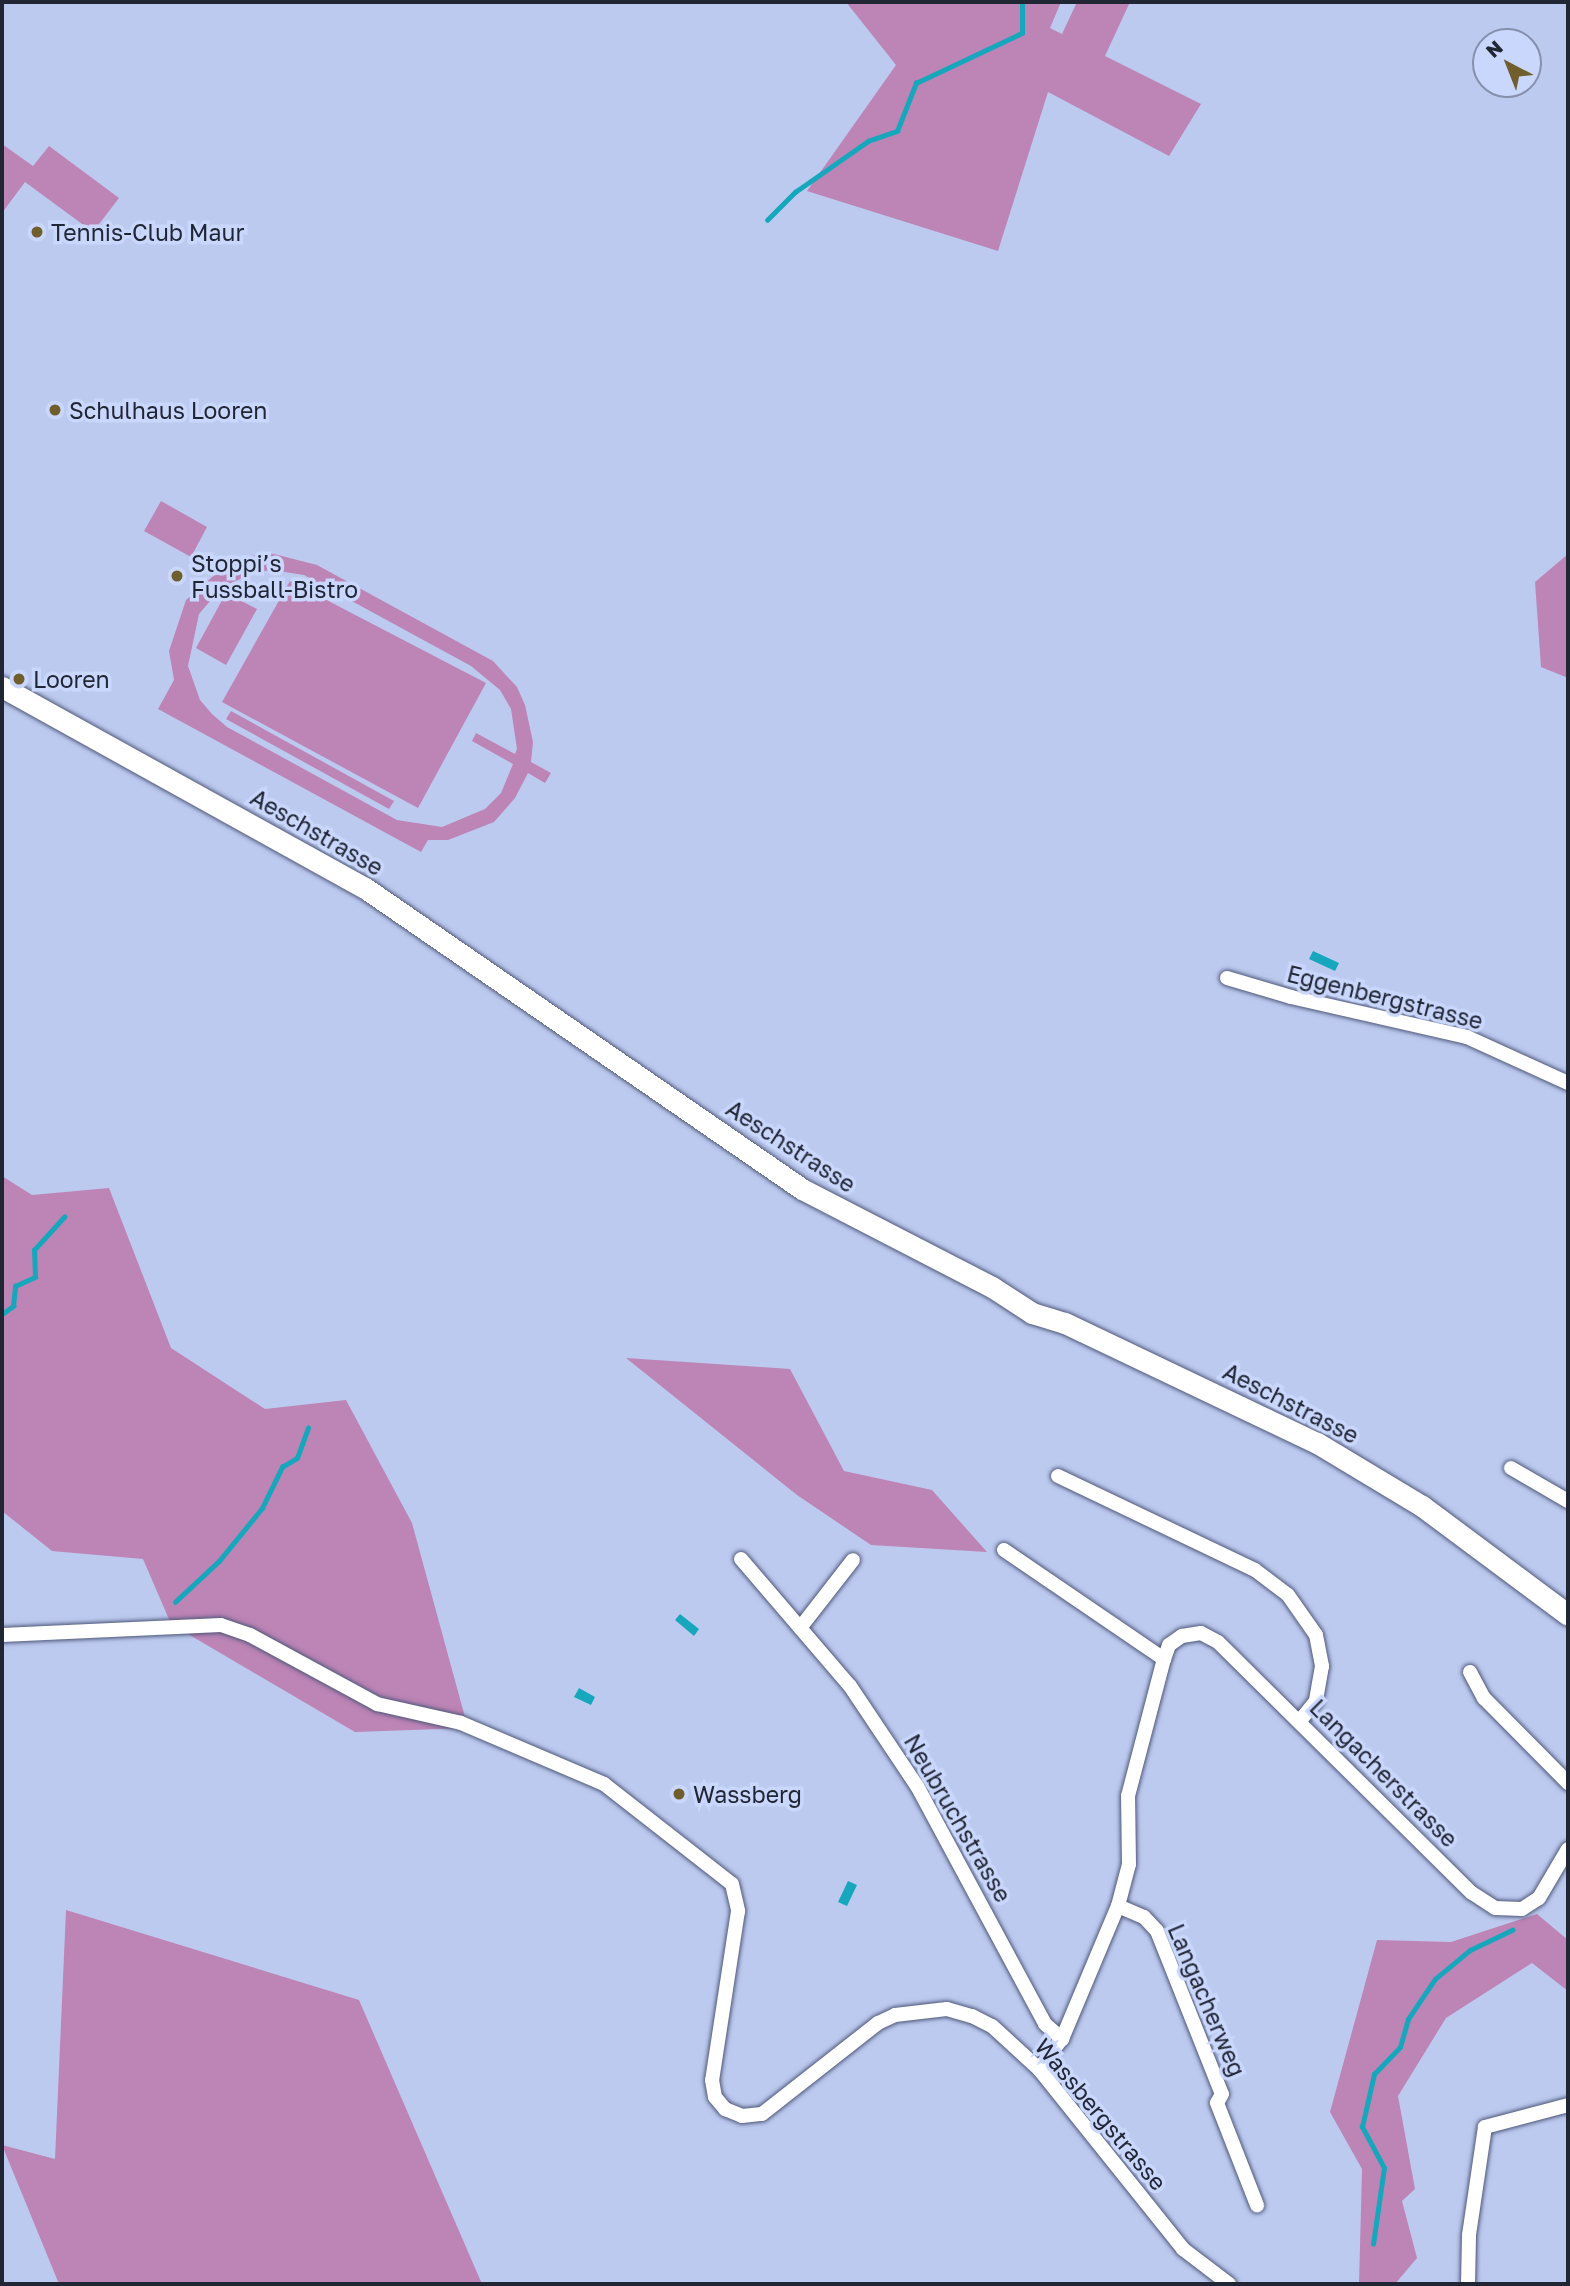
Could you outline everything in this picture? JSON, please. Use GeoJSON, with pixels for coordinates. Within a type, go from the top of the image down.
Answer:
{"type":"FeatureCollection","features":[{"type":"Feature","properties":{"kind":"main road","name":"Aeschstrasse"},"geometry":{"type":"LineString","coordinates":[[2,687],[365,888],[802,1189],[992,1287],[1031,1313],[1087,1332],[1317,1443],[1422,1506],[1568,1615]]}},
{"type":"Feature","properties":{"kind":"street","name":"Eggenbergstrasse"},"geometry":{"type":"LineString","coordinates":[[1227,978],[1291,998],[1467,1037],[1568,1083]]}},
{"type":"Feature","properties":{"kind":"street"},"geometry":{"type":"LineString","coordinates":[[1511,1468],[1568,1501]]}},
{"type":"Feature","properties":{"kind":"street"},"geometry":{"type":"LineString","coordinates":[[1058,1476],[1255,1570],[1288,1595],[1316,1635],[1322,1666],[1316,1701],[1300,1721]]}},
{"type":"Feature","properties":{"kind":"street"},"geometry":{"type":"LineString","coordinates":[[1004,1550],[1164,1659]]}},
{"type":"Feature","properties":{"kind":"street","name":"Neubruchstrasse"},"geometry":{"type":"LineString","coordinates":[[741,1559],[850,1686],[917,1786],[1045,2024],[1062,2039]]}},
{"type":"Feature","properties":{"kind":"street"},"geometry":{"type":"LineString","coordinates":[[800,1628],[853,1560]]}},
{"type":"Feature","properties":{"kind":"street","name":"Wassbergstrasse"},"geometry":{"type":"LineString","coordinates":[[2,1634],[221,1625],[250,1635],[377,1704],[461,1723],[604,1784],[732,1884],[738,1911],[712,2080],[715,2097],[725,2109],[742,2116],[762,2114],[878,2023],[920,2009],[947,2009],[992,2026],[1039,2069],[1183,2249],[1229,2284]]}},
{"type":"Feature","properties":{"kind":"street","name":"Langacherstrasse"},"geometry":{"type":"LineString","coordinates":[[1039,2069],[1062,2039],[1118,1906],[1129,1864],[1128,1796],[1164,1659],[1170,1645],[1182,1636],[1201,1633],[1219,1642],[1472,1893],[1494,1908],[1522,1909],[1539,1899],[1568,1849]]}},
{"type":"Feature","properties":{"kind":"street"},"geometry":{"type":"LineString","coordinates":[[1470,1672],[1484,1698],[1568,1783]]}},
{"type":"Feature","properties":{"kind":"street","name":"Langacherweg"},"geometry":{"type":"LineString","coordinates":[[1118,1906],[1144,1917],[1157,1931],[1222,2094],[1217,2103],[1257,2205]]}},
{"type":"Feature","properties":{"kind":"street"},"geometry":{"type":"LineString","coordinates":[[1468,2284],[1469,2235],[1485,2127],[1568,2105]]}},
{"type":"Feature","properties":{"kind":"shaded area"},"geometry":{"type":"Polygon","coordinates":[[[846,2],[1061,2],[1050,28],[1062,34],[1077,2],[1130,2],[1105,56],[1201,104],[1169,156],[1048,92],[998,251],[807,191],[896,65],[846,2]]]}},
{"type":"Feature","properties":{"kind":"shaded area"},"geometry":{"type":"Polygon","coordinates":[[[2,144],[33,166],[49,146],[119,198],[93,232],[25,182],[2,213],[2,144]]]}},
{"type":"Feature","properties":{"kind":"shaded area"},"geometry":{"type":"Polygon","coordinates":[[[161,501],[207,527],[191,557],[144,531],[161,501]]]}},
{"type":"Feature","properties":{"kind":"shaded area"},"geometry":{"type":"Polygon","coordinates":[[[274,554],[317,565],[493,661],[517,687],[525,705],[533,742],[531,762],[551,773],[545,783],[528,773],[515,798],[494,822],[448,840],[428,840],[421,852],[158,709],[174,680],[169,651],[186,600],[226,565],[248,556],[274,554]],[[272,570],[256,572],[222,587],[199,614],[188,666],[200,700],[227,727],[397,820],[442,827],[485,809],[501,793],[513,764],[472,741],[476,733],[515,754],[517,749],[511,709],[500,690],[471,666],[304,575],[272,570]]]}},
{"type":"Feature","properties":{"kind":"shaded area"},"geometry":{"type":"Polygon","coordinates":[[[1568,554],[1568,678],[1541,667],[1535,582],[1568,554]]]}},
{"type":"Feature","properties":{"kind":"shaded area"},"geometry":{"type":"Polygon","coordinates":[[[290,581],[486,683],[418,808],[222,702],[290,581]]]}},
{"type":"Feature","properties":{"kind":"shaded area"},"geometry":{"type":"Polygon","coordinates":[[[226,593],[257,609],[226,665],[196,648],[226,593]]]}},
{"type":"Feature","properties":{"kind":"shaded area"},"geometry":{"type":"Polygon","coordinates":[[[231,711],[394,801],[389,809],[226,719],[231,711]]]}},
{"type":"Feature","properties":{"kind":"shaded area"},"geometry":{"type":"Polygon","coordinates":[[[1313,951],[1339,963],[1335,971],[1309,959],[1313,951]]]}},
{"type":"Feature","properties":{"kind":"shaded area"},"geometry":{"type":"Polygon","coordinates":[[[2,1176],[32,1195],[109,1188],[171,1348],[265,1409],[346,1400],[412,1523],[468,1728],[355,1732],[171,1624],[143,1559],[52,1551],[2,1511],[2,1176]]]}},
{"type":"Feature","properties":{"kind":"shaded area"},"geometry":{"type":"Polygon","coordinates":[[[626,1358],[790,1369],[844,1471],[932,1490],[987,1552],[871,1545],[797,1495],[626,1358]]]}},
{"type":"Feature","properties":{"kind":"shaded area"},"geometry":{"type":"Polygon","coordinates":[[[680,1614],[699,1629],[694,1636],[675,1620],[680,1614]]]}},
{"type":"Feature","properties":{"kind":"shaded area"},"geometry":{"type":"Polygon","coordinates":[[[579,1688],[595,1697],[591,1705],[574,1697],[579,1688]]]}},
{"type":"Feature","properties":{"kind":"shaded area"},"geometry":{"type":"Polygon","coordinates":[[[848,1881],[857,1885],[847,1906],[838,1902],[848,1881]]]}},
{"type":"Feature","properties":{"kind":"shaded area"},"geometry":{"type":"Polygon","coordinates":[[[66,1910],[359,2000],[482,2284],[59,2284],[2,2145],[55,2159],[66,1910]]]}},
{"type":"Feature","properties":{"kind":"shaded area"},"geometry":{"type":"Polygon","coordinates":[[[1537,1914],[1568,1940],[1568,1991],[1532,1963],[1446,2018],[1398,2096],[1415,2189],[1402,2201],[1417,2258],[1395,2284],[1359,2284],[1362,2169],[1330,2112],[1377,1940],[1451,1942],[1537,1914]]]}},
{"type":"Feature","properties":{"kind":"waterway"},"geometry":{"type":"LineString","coordinates":[[767,220],[795,192],[868,141],[897,131],[916,83],[1022,33],[1022,2]]}},
{"type":"Feature","properties":{"kind":"waterway"},"geometry":{"type":"LineString","coordinates":[[2,1314],[13,1306],[15,1286],[35,1277],[34,1250],[64,1217]]}},
{"type":"Feature","properties":{"kind":"waterway"},"geometry":{"type":"LineString","coordinates":[[175,1602],[219,1561],[262,1508],[282,1467],[297,1458],[308,1428]]}},
{"type":"Feature","properties":{"kind":"waterway"},"geometry":{"type":"LineString","coordinates":[[1373,2244],[1384,2168],[1362,2127],[1374,2074],[1400,2047],[1408,2019],[1435,1979],[1470,1950],[1512,1930]]}},
{"type":"Feature","properties":{"kind":"place","name":"Tennis-Club Maur"},"geometry":{"type":"Point","coordinates":[37,232]}},
{"type":"Feature","properties":{"kind":"place","name":"Schulhaus Looren"},"geometry":{"type":"Point","coordinates":[55,410]}},
{"type":"Feature","properties":{"kind":"place","name":"Stoppi’s Fussball-Bistro"},"geometry":{"type":"Point","coordinates":[177,576]}},
{"type":"Feature","properties":{"kind":"place","name":"Looren"},"geometry":{"type":"Point","coordinates":[19,679]}},
{"type":"Feature","properties":{"kind":"place","name":"Wassberg"},"geometry":{"type":"Point","coordinates":[679,1794]}}]}
